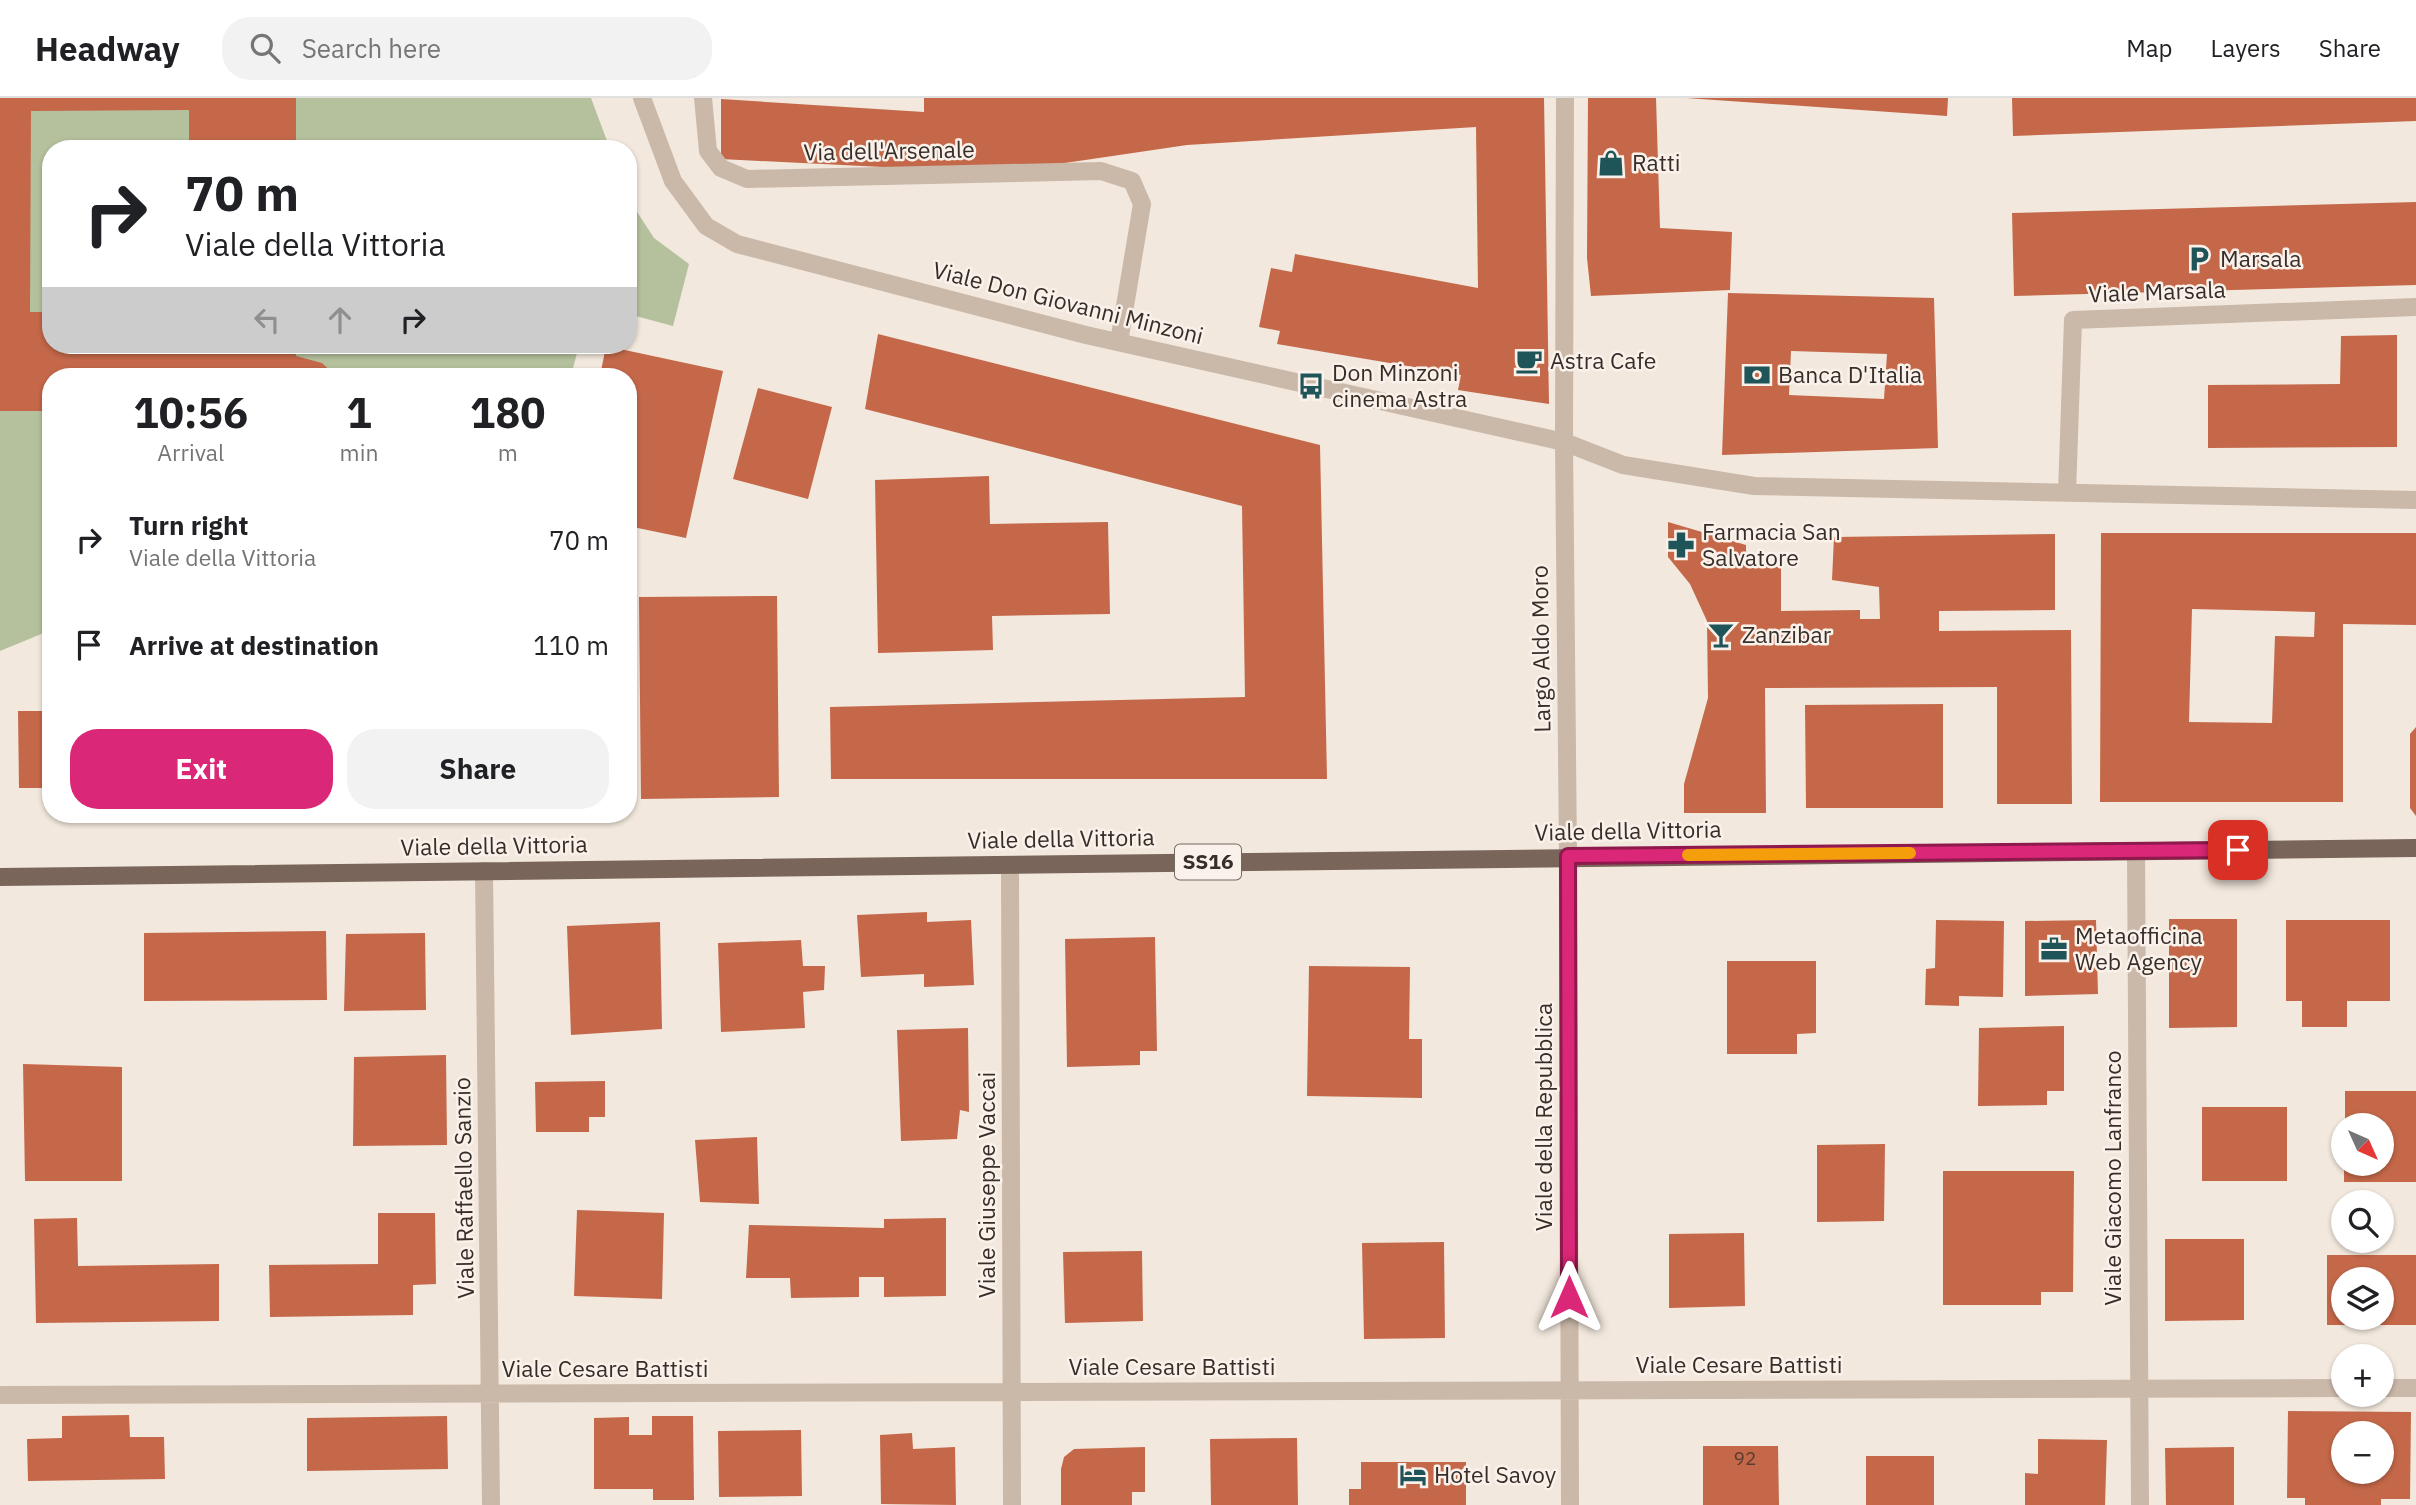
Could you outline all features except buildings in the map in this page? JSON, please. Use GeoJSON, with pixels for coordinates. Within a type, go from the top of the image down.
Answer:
{"type":"FeatureCollection","features":[{"type":"Feature","properties":{"kind":"main road","name":"Viale della Vittoria"},"geometry":{"type":"LineString","coordinates":[[0,877],[1568,856],[2416,848]]}},
{"type":"Feature","properties":{"kind":"street","name":"Viale Don Giovanni Minzoni"},"geometry":{"type":"LineString","coordinates":[[642,98],[679,189],[706,226],[737,244],[1119,342],[1564,442]]}},
{"type":"Feature","properties":{"kind":"street","name":"Via dell'Arsenale"},"geometry":{"type":"LineString","coordinates":[[704,98],[708,151],[721,168],[747,179],[1101,171],[1132,181],[1142,204],[1119,342]]}},
{"type":"Feature","properties":{"kind":"street","name":"Largo Aldo Moro"},"geometry":{"type":"LineString","coordinates":[[1565,98],[1564,442],[1568,856]]}},
{"type":"Feature","properties":{"kind":"street","name":"Viale Marsala"},"geometry":{"type":"LineString","coordinates":[[2067,493],[2073,320],[2416,307]]}},
{"type":"Feature","properties":{"kind":"street"},"geometry":{"type":"LineString","coordinates":[[1564,442],[1623,465],[1754,486],[2416,500]]}},
{"type":"Feature","properties":{"kind":"street","name":"Viale Giacomo Lanfranco"},"geometry":{"type":"LineString","coordinates":[[2136,851],[2140,1505]]}},
{"type":"Feature","properties":{"kind":"street","name":"Viale della Repubblica"},"geometry":{"type":"LineString","coordinates":[[1568,856],[1570,1505]]}},
{"type":"Feature","properties":{"kind":"street","name":"Viale Giuseppe Vaccai"},"geometry":{"type":"LineString","coordinates":[[1010,865],[1012,1505]]}},
{"type":"Feature","properties":{"kind":"street","name":"Viale Raffaello Sanzio"},"geometry":{"type":"LineString","coordinates":[[484,871],[491,1505]]}},
{"type":"Feature","properties":{"kind":"street","name":"Viale Cesare Battisti"},"geometry":{"type":"LineString","coordinates":[[0,1395],[2331,1388]]}},
{"type":"Feature","properties":{"kind":"street"},"geometry":{"type":"LineString","coordinates":[[2394,1388],[2416,1388]]}},
{"type":"Feature","properties":{"kind":"green space"},"geometry":{"type":"Polygon","coordinates":[[[0,98],[591,98],[607,140],[42,140],[42,354],[577,354],[573,368],[42,368],[42,634],[0,651],[0,98]]]}},
{"type":"Feature","properties":{"kind":"green space"},"geometry":{"type":"Polygon","coordinates":[[[637,212],[654,238],[689,264],[673,326],[637,316],[637,212]]]}},
{"type":"Feature","properties":{"kind":"slow traffic"},"geometry":{"type":"LineString","coordinates":[[1688,855],[1910,853]]}},
{"type":"Feature","properties":{"kind":"place","name":"Ratti"},"geometry":{"type":"Point","coordinates":[1611,163]}},
{"type":"Feature","properties":{"kind":"place","name":"Marsala"},"geometry":{"type":"Point","coordinates":[2199,259]}},
{"type":"Feature","properties":{"kind":"place","name":"Astra Cafe"},"geometry":{"type":"Point","coordinates":[1529,361]}},
{"type":"Feature","properties":{"kind":"place","name":"Banca D'Italia"},"geometry":{"type":"Point","coordinates":[1757,375]}},
{"type":"Feature","properties":{"kind":"place","name":"Don Minzoni cinema Astra"},"geometry":{"type":"Point","coordinates":[1311,386]}},
{"type":"Feature","properties":{"kind":"place","name":"Farmacia San Salvatore"},"geometry":{"type":"Point","coordinates":[1681,545]}},
{"type":"Feature","properties":{"kind":"place","name":"Zanzibar"},"geometry":{"type":"Point","coordinates":[1721,635]}},
{"type":"Feature","properties":{"kind":"place","name":"Metaofficina Web Agency"},"geometry":{"type":"Point","coordinates":[2054,949]}},
{"type":"Feature","properties":{"kind":"place","name":"Hotel Savoy"},"geometry":{"type":"Point","coordinates":[1413,1475]}},
{"type":"Feature","properties":{"kind":"route"},"geometry":{"type":"LineString","coordinates":[[1569,1297],[1568,856],[2238,850]]}}]}
